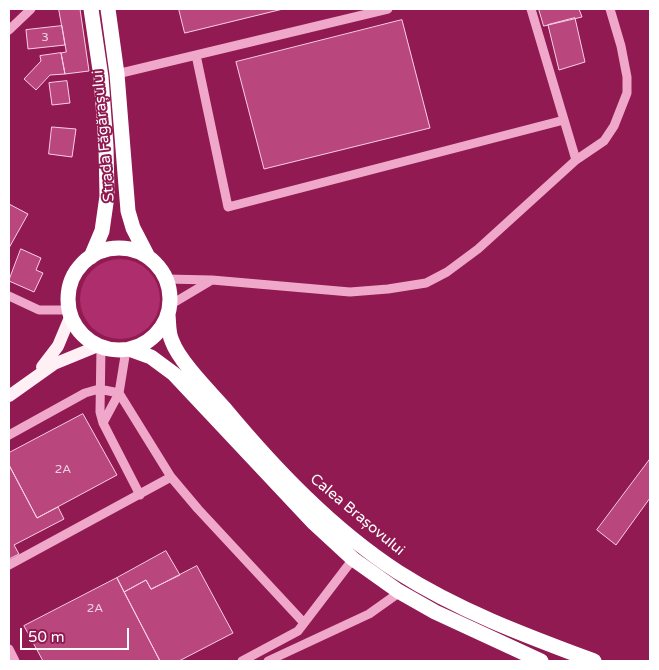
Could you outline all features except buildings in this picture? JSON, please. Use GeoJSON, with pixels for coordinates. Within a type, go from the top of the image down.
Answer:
{"type":"FeatureCollection","features":[{"type":"Feature","properties":{"kind":"highway","name":"Strada Făgărașului"},"geometry":{"type":"LineString","coordinates":[[91,9],[101,77],[106,146],[107,196],[103,226],[91,257]]}},
{"type":"Feature","properties":{"kind":"highway","name":"Strada Făgărașului"},"geometry":{"type":"LineString","coordinates":[[108,9],[118,74],[128,211],[132,228],[148,258]]}},
{"type":"Feature","properties":{"kind":"highway","name":"Strada Făgărașului"},"geometry":{"type":"LineString","coordinates":[[70,313],[71,284],[78,269],[91,257],[110,250],[120,248],[130,250],[148,258],[155,263],[166,279]]}},
{"type":"Feature","properties":{"kind":"highway"},"geometry":{"type":"LineString","coordinates":[[70,313],[78,330],[100,346],[127,350],[142,345],[154,338],[169,310],[166,279]]}},
{"type":"Feature","properties":{"kind":"highway","name":"Calea Brașovului"},"geometry":{"type":"LineString","coordinates":[[169,310],[172,343],[203,383],[242,429],[302,493],[359,543],[398,571],[456,604],[500,625],[594,661]]}},
{"type":"Feature","properties":{"kind":"highway","name":"Calea Brașovului"},"geometry":{"type":"LineString","coordinates":[[127,350],[151,357],[174,374],[314,524],[352,559],[400,592],[473,632],[541,661]]}},
{"type":"Feature","properties":{"kind":"main road"},"geometry":{"type":"LineString","coordinates":[[37,373],[58,346],[70,313]]}},
{"type":"Feature","properties":{"kind":"main road"},"geometry":{"type":"LineString","coordinates":[[9,396],[37,373],[61,360],[100,346]]}},
{"type":"Feature","properties":{"kind":"street"},"geometry":{"type":"LineString","coordinates":[[9,30],[31,9]]}},
{"type":"Feature","properties":{"kind":"street"},"geometry":{"type":"LineString","coordinates":[[118,74],[388,9]]}},
{"type":"Feature","properties":{"kind":"street"},"geometry":{"type":"LineString","coordinates":[[531,9],[576,160]]}},
{"type":"Feature","properties":{"kind":"street"},"geometry":{"type":"LineString","coordinates":[[166,279],[212,280],[350,292],[426,283],[447,272],[478,248],[576,160],[604,141],[614,126],[627,93],[621,46],[610,9]]}},
{"type":"Feature","properties":{"kind":"street"},"geometry":{"type":"LineString","coordinates":[[196,55],[228,207],[564,120]]}},
{"type":"Feature","properties":{"kind":"street"},"geometry":{"type":"LineString","coordinates":[[169,310],[212,280]]}},
{"type":"Feature","properties":{"kind":"street"},"geometry":{"type":"LineString","coordinates":[[9,296],[39,310],[70,313]]}},
{"type":"Feature","properties":{"kind":"street"},"geometry":{"type":"LineString","coordinates":[[100,346],[99,389],[103,423],[140,495]]}},
{"type":"Feature","properties":{"kind":"street"},"geometry":{"type":"LineString","coordinates":[[103,423],[119,393],[127,350]]}},
{"type":"Feature","properties":{"kind":"street"},"geometry":{"type":"LineString","coordinates":[[9,435],[85,393],[99,389],[119,393],[171,477],[198,509],[304,623]]}},
{"type":"Feature","properties":{"kind":"street"},"geometry":{"type":"LineString","coordinates":[[9,565],[171,477]]}},
{"type":"Feature","properties":{"kind":"street"},"geometry":{"type":"LineString","coordinates":[[242,661],[291,636],[304,623],[352,559]]}},
{"type":"Feature","properties":{"kind":"street"},"geometry":{"type":"LineString","coordinates":[[268,661],[369,614],[400,592]]}},
{"type":"Feature","properties":{"kind":"street"},"geometry":{"type":"LineString","coordinates":[[9,649],[15,661]]}},
{"type":"Feature","properties":{"kind":"shaded area"},"geometry":{"type":"Polygon","coordinates":[[[120,259],[135,262],[148,271],[157,284],[160,299],[157,314],[148,327],[135,336],[120,339],[105,336],[92,327],[83,314],[80,299],[83,284],[92,271],[105,262],[120,259]]]}}]}
